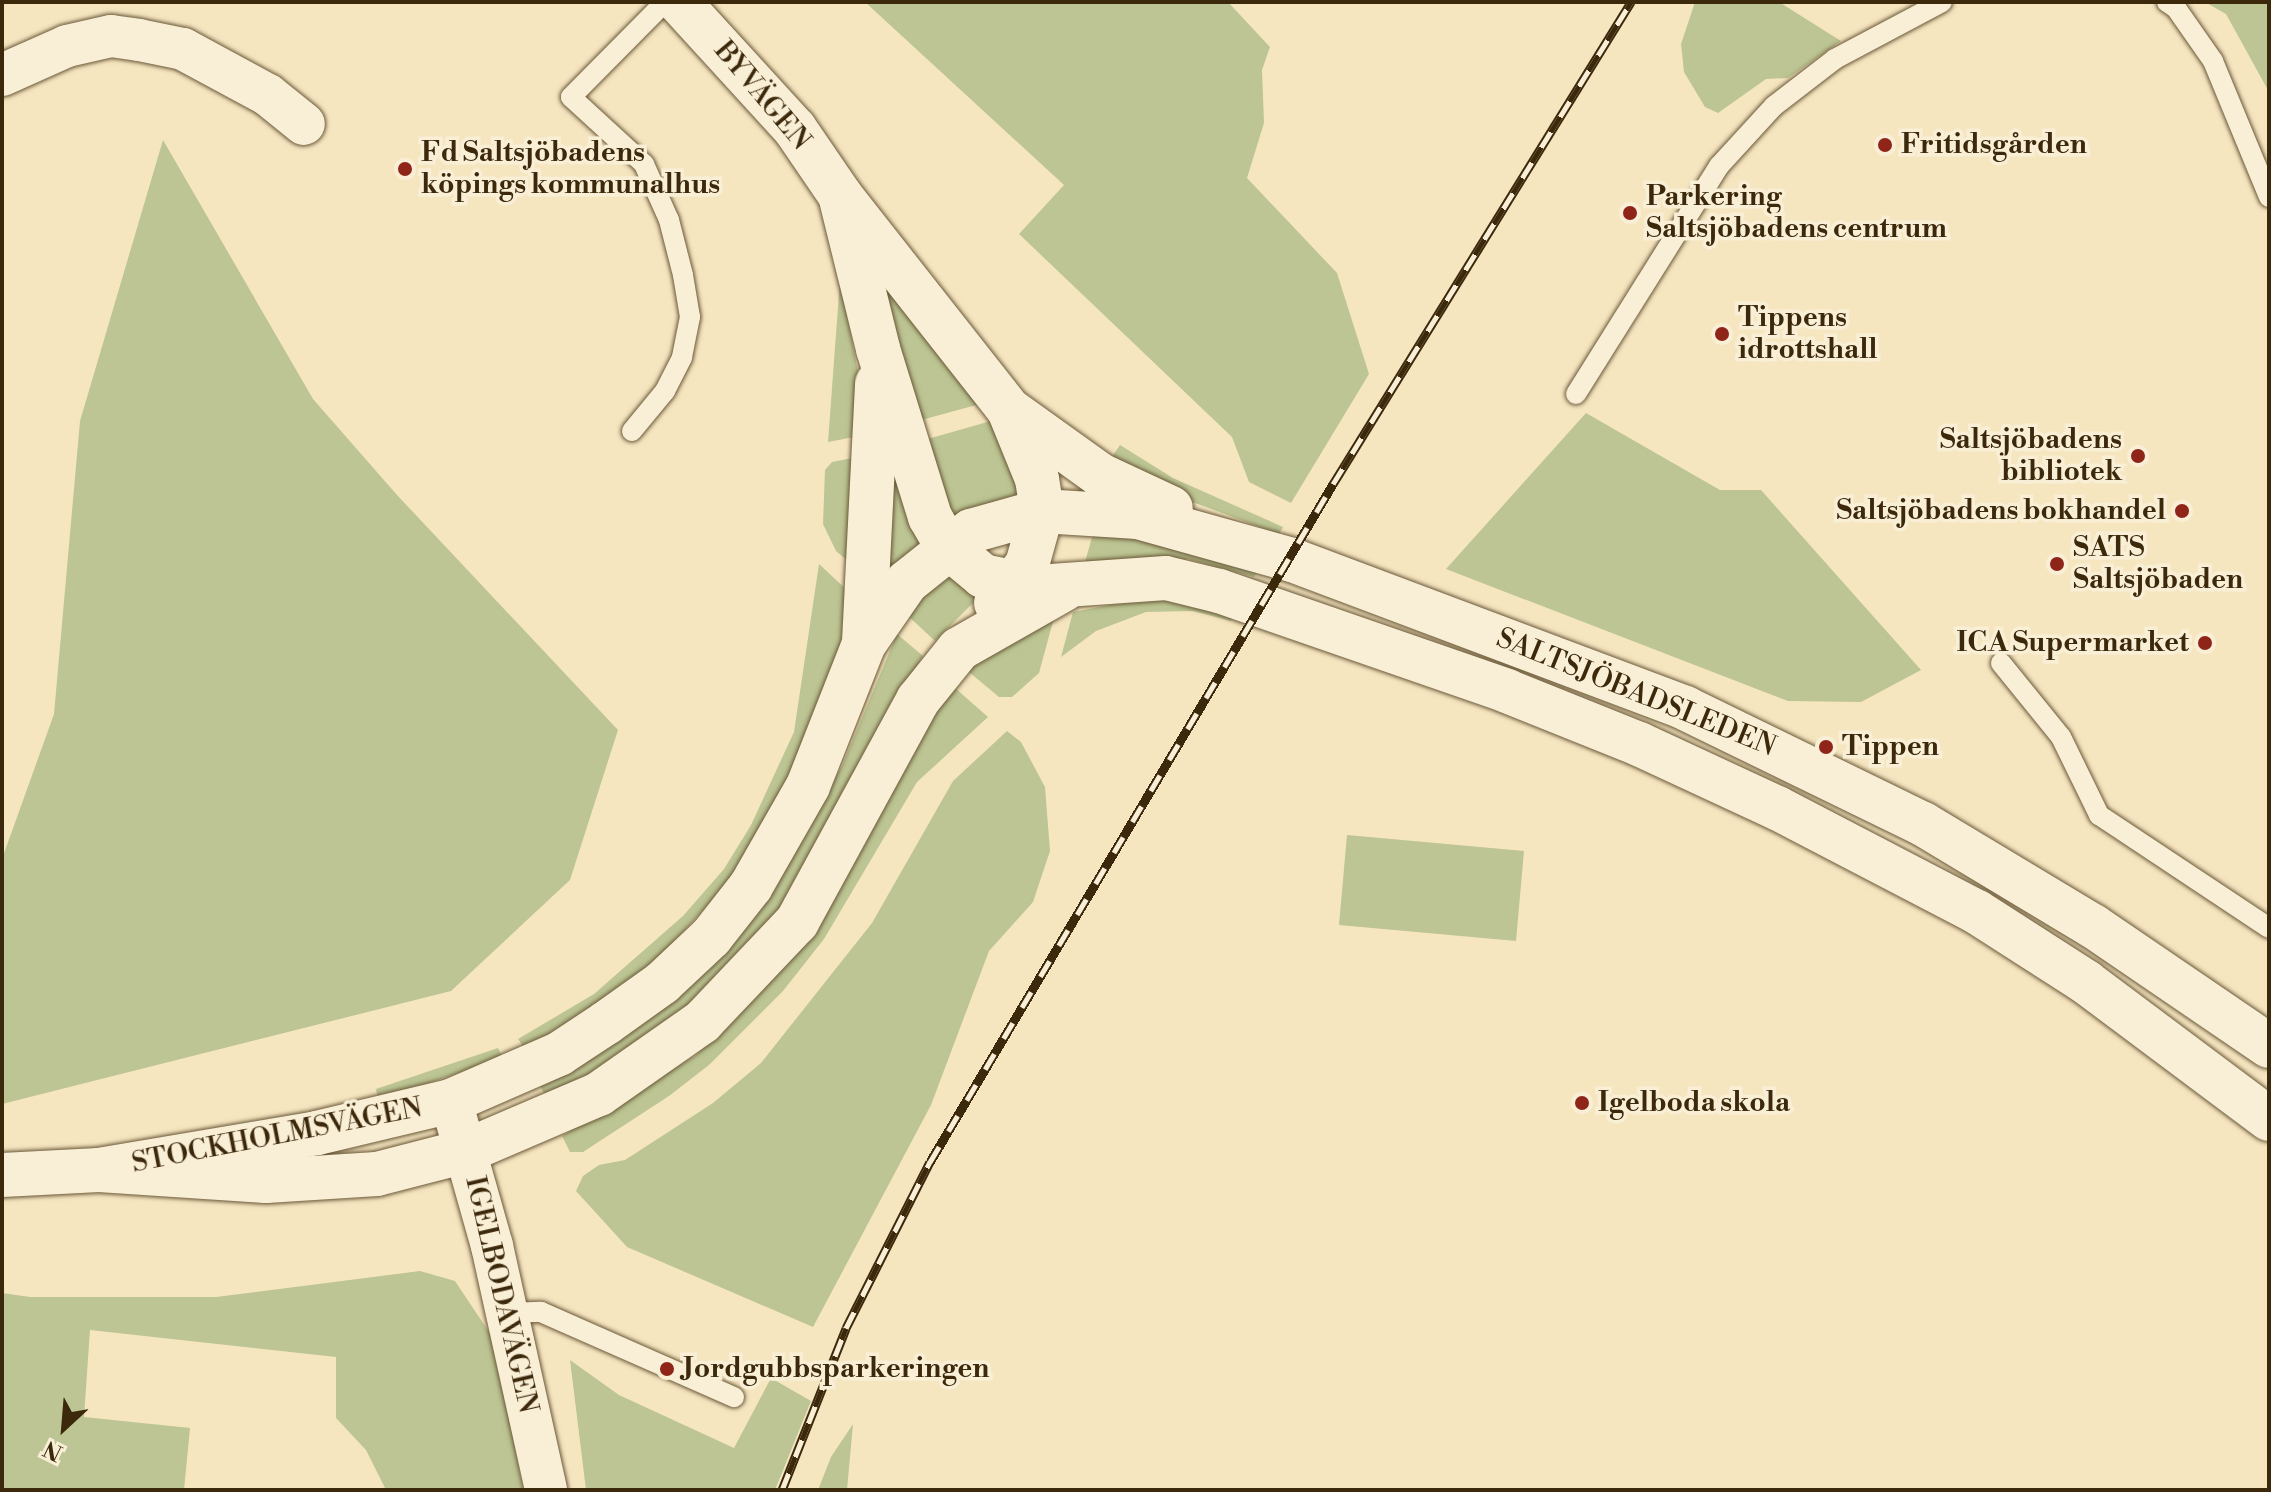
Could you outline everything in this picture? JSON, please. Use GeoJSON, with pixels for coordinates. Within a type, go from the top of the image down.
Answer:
{"type":"FeatureCollection","features":[{"type":"Feature","properties":{"kind":"main road","name":"BYVÄGEN"},"geometry":{"type":"LineString","coordinates":[[679,2],[795,129],[840,195],[1009,410]]}},
{"type":"Feature","properties":{"kind":"main road"},"geometry":{"type":"LineString","coordinates":[[840,195],[878,349],[926,506],[947,546]]}},
{"type":"Feature","properties":{"kind":"main road"},"geometry":{"type":"LineString","coordinates":[[864,644],[878,349]]}},
{"type":"Feature","properties":{"kind":"main road"},"geometry":{"type":"LineString","coordinates":[[959,649],[1027,565],[1042,511],[1037,479],[1009,410]]}},
{"type":"Feature","properties":{"kind":"main road"},"geometry":{"type":"LineString","coordinates":[[1009,410],[1100,475],[1292,560]]}},
{"type":"Feature","properties":{"kind":"main road","name":"SALTSJÖBADSLEDEN"},"geometry":{"type":"LineString","coordinates":[[2269,1046],[2093,926],[1923,824],[1806,764],[1610,677],[1292,560],[1138,517],[1042,511],[1002,519],[947,546],[983,576],[1012,584],[1070,586],[1166,578],[1219,591],[1507,691],[1639,744],[1777,808],[1977,912],[2086,982],[2269,1119]]}},
{"type":"Feature","properties":{"kind":"main road","name":"STOCKHOLMSVÄGEN"},"geometry":{"type":"LineString","coordinates":[[2,1175],[99,1170],[317,1133],[451,1101],[559,1054],[662,983],[711,937],[781,840],[835,728],[864,644],[907,582],[947,546]]}},
{"type":"Feature","properties":{"kind":"main road","name":"STOCKHOLMSVÄGEN"},"geometry":{"type":"LineString","coordinates":[[99,1170],[266,1181],[332,1180],[466,1151],[586,1100],[651,1061],[702,1022],[750,975],[797,922],[918,700],[959,649],[1070,586]]}},
{"type":"Feature","properties":{"kind":"street"},"geometry":{"type":"LineString","coordinates":[[2,75],[67,46],[111,36],[139,40],[183,49],[268,95],[304,124]]}},
{"type":"Feature","properties":{"kind":"street","name":"IGELBODAVÄGEN"},"geometry":{"type":"LineString","coordinates":[[451,1101],[508,1313],[546,1490]]}},
{"type":"Feature","properties":{"kind":"lane"},"geometry":{"type":"LineString","coordinates":[[632,431],[665,391],[682,357],[690,317],[683,275],[669,220],[644,164],[571,97],[665,2]]}},
{"type":"Feature","properties":{"kind":"lane"},"geometry":{"type":"LineString","coordinates":[[1576,394],[1719,166],[1774,106],[1835,59],[1942,2]]}},
{"type":"Feature","properties":{"kind":"lane"},"geometry":{"type":"LineString","coordinates":[[2167,2],[2176,8],[2213,61],[2269,197]]}},
{"type":"Feature","properties":{"kind":"lane"},"geometry":{"type":"LineString","coordinates":[[2001,663],[2061,737],[2099,815],[2269,928]]}},
{"type":"Feature","properties":{"kind":"lane"},"geometry":{"type":"LineString","coordinates":[[508,1313],[541,1312],[734,1397]]}},
{"type":"Feature","properties":{"kind":"green space"},"geometry":{"type":"Polygon","coordinates":[[[865,2],[1228,2],[1270,47],[1262,70],[1264,123],[1247,178],[1337,273],[1369,374],[1291,503],[1249,482],[1232,437],[1019,234],[1064,185],[865,2]]]}},
{"type":"Feature","properties":{"kind":"green space"},"geometry":{"type":"Polygon","coordinates":[[[1695,2],[1779,2],[1841,41],[1788,78],[1766,79],[1718,113],[1705,107],[1684,72],[1681,44],[1695,2]]]}},
{"type":"Feature","properties":{"kind":"green space"},"geometry":{"type":"Polygon","coordinates":[[[2205,2],[2269,2],[2269,92],[2226,14],[2205,2]]]}},
{"type":"Feature","properties":{"kind":"green space"},"geometry":{"type":"Polygon","coordinates":[[[163,140],[313,399],[397,495],[618,730],[570,880],[451,991],[2,1104],[2,859],[54,714],[80,421],[163,140]]]}},
{"type":"Feature","properties":{"kind":"green space"},"geometry":{"type":"Polygon","coordinates":[[[882,273],[980,404],[914,422],[882,273]]]}},
{"type":"Feature","properties":{"kind":"green space"},"geometry":{"type":"Polygon","coordinates":[[[840,280],[859,377],[864,435],[828,442],[840,280]]]}},
{"type":"Feature","properties":{"kind":"green space"},"geometry":{"type":"Polygon","coordinates":[[[1586,413],[1720,490],[1761,490],[1921,670],[1861,702],[1788,701],[1446,569],[1586,413]]]}},
{"type":"Feature","properties":{"kind":"green space"},"geometry":{"type":"Polygon","coordinates":[[[991,421],[1025,500],[954,528],[917,442],[991,421]]]}},
{"type":"Feature","properties":{"kind":"green space"},"geometry":{"type":"Polygon","coordinates":[[[1120,445],[1173,478],[1283,527],[1279,534],[1187,500],[1109,461],[1120,445]]]}},
{"type":"Feature","properties":{"kind":"green space"},"geometry":{"type":"Polygon","coordinates":[[[887,450],[926,546],[877,579],[887,450]]]}},
{"type":"Feature","properties":{"kind":"green space"},"geometry":{"type":"Polygon","coordinates":[[[863,456],[854,566],[836,551],[823,524],[825,470],[832,462],[863,456]]]}},
{"type":"Feature","properties":{"kind":"green space"},"geometry":{"type":"Polygon","coordinates":[[[1096,523],[1257,572],[1254,577],[1188,559],[1085,562],[1096,523]]]}},
{"type":"Feature","properties":{"kind":"green space"},"geometry":{"type":"Polygon","coordinates":[[[819,564],[849,592],[841,641],[809,739],[732,879],[664,952],[622,988],[525,1049],[518,1039],[594,994],[683,916],[724,869],[751,825],[794,732],[819,564]]]}},
{"type":"Feature","properties":{"kind":"green space"},"geometry":{"type":"Polygon","coordinates":[[[940,568],[979,597],[935,641],[906,614],[940,568]]]}},
{"type":"Feature","properties":{"kind":"green space"},"geometry":{"type":"Polygon","coordinates":[[[1184,600],[1234,614],[1231,621],[1193,611],[1146,612],[1096,631],[1061,657],[1073,612],[1131,601],[1184,600]]]}},
{"type":"Feature","properties":{"kind":"green space"},"geometry":{"type":"Polygon","coordinates":[[[1055,614],[1039,673],[1012,697],[999,697],[969,672],[979,660],[1055,614]]]}},
{"type":"Feature","properties":{"kind":"green space"},"geometry":{"type":"Polygon","coordinates":[[[897,634],[923,656],[780,908],[703,994],[600,1069],[547,1099],[540,1086],[767,899],[842,766],[897,634]]]}},
{"type":"Feature","properties":{"kind":"green space"},"geometry":{"type":"Polygon","coordinates":[[[954,687],[988,717],[917,782],[824,939],[783,991],[709,1065],[669,1096],[583,1152],[570,1152],[562,1136],[695,1056],[756,998],[814,932],[921,734],[954,687]]]}},
{"type":"Feature","properties":{"kind":"green space"},"geometry":{"type":"Polygon","coordinates":[[[1007,731],[1021,742],[1045,787],[1050,851],[1033,902],[989,951],[931,1105],[813,1327],[627,1247],[576,1191],[583,1176],[599,1165],[625,1160],[713,1103],[761,1063],[872,923],[953,781],[1007,731]]]}},
{"type":"Feature","properties":{"kind":"green space"},"geometry":{"type":"Polygon","coordinates":[[[1347,835],[1524,851],[1516,941],[1339,925],[1347,835]]]}},
{"type":"Feature","properties":{"kind":"green space"},"geometry":{"type":"Polygon","coordinates":[[[498,1048],[503,1058],[378,1100],[376,1089],[498,1048]]]}},
{"type":"Feature","properties":{"kind":"green space"},"geometry":{"type":"Polygon","coordinates":[[[420,1271],[455,1281],[495,1341],[523,1490],[386,1490],[366,1450],[336,1418],[336,1357],[90,1330],[84,1417],[190,1428],[184,1490],[2,1490],[2,1293],[30,1297],[216,1297],[420,1271]]]}},
{"type":"Feature","properties":{"kind":"green space"},"geometry":{"type":"Polygon","coordinates":[[[570,1360],[619,1395],[734,1448],[771,1378],[811,1401],[775,1490],[586,1490],[570,1360]]]}},
{"type":"Feature","properties":{"kind":"green space"},"geometry":{"type":"Polygon","coordinates":[[[853,1424],[847,1490],[818,1490],[831,1457],[853,1424]]]}},
{"type":"Feature","properties":{"kind":"railway"},"geometry":{"type":"LineString","coordinates":[[782,1490],[846,1328],[930,1162],[1333,484],[1631,2]]}},
{"type":"Feature","properties":{"kind":"place","name":"Fritidsgården"},"geometry":{"type":"Point","coordinates":[1885,145]}},
{"type":"Feature","properties":{"kind":"place","name":"Fd Saltsjöbadens köpings kommunalhus"},"geometry":{"type":"Point","coordinates":[405,169]}},
{"type":"Feature","properties":{"kind":"place","name":"Parkering Saltsjöbadens centrum"},"geometry":{"type":"Point","coordinates":[1630,213]}},
{"type":"Feature","properties":{"kind":"place","name":"Tippens idrottshall"},"geometry":{"type":"Point","coordinates":[1722,334]}},
{"type":"Feature","properties":{"kind":"place","name":"Saltsjöbadens bibliotek"},"geometry":{"type":"Point","coordinates":[2138,456]}},
{"type":"Feature","properties":{"kind":"place","name":"Saltsjöbadens bokhandel"},"geometry":{"type":"Point","coordinates":[2182,511]}},
{"type":"Feature","properties":{"kind":"place","name":"SATS Saltsjöbaden"},"geometry":{"type":"Point","coordinates":[2057,564]}},
{"type":"Feature","properties":{"kind":"place","name":"ICA Supermarket"},"geometry":{"type":"Point","coordinates":[2205,643]}},
{"type":"Feature","properties":{"kind":"place","name":"Tippen"},"geometry":{"type":"Point","coordinates":[1826,747]}},
{"type":"Feature","properties":{"kind":"place","name":"Igelboda skola"},"geometry":{"type":"Point","coordinates":[1582,1103]}},
{"type":"Feature","properties":{"kind":"place","name":"Jordgubbsparkeringen"},"geometry":{"type":"Point","coordinates":[667,1369]}}]}
